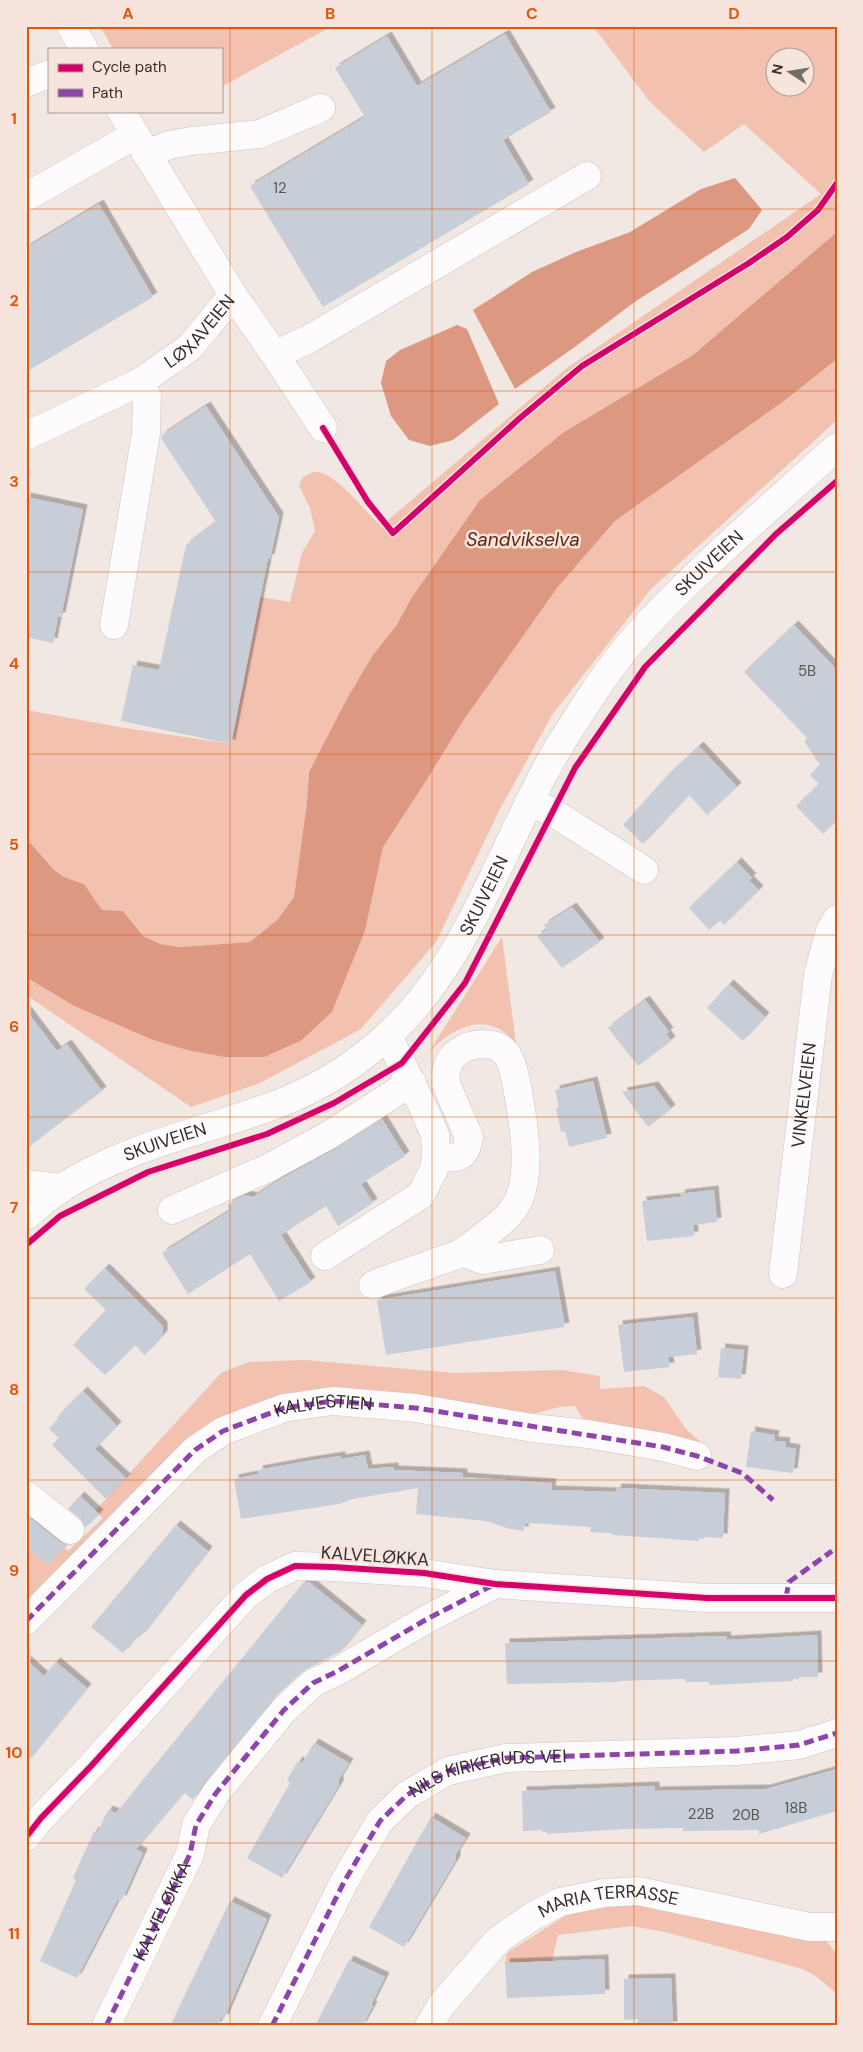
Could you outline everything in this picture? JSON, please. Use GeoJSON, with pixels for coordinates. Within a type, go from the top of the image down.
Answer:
{"type":"FeatureCollection","features":[{"type":"Feature","properties":{"kind":"street"},"geometry":{"type":"LineString","coordinates":[[71,26],[83,48]]}},
{"type":"Feature","properties":{"kind":"street"},"geometry":{"type":"LineString","coordinates":[[26,83],[48,74]]}},
{"type":"Feature","properties":{"kind":"street"},"geometry":{"type":"LineString","coordinates":[[26,197],[140,144],[169,145],[259,134],[320,108]]}},
{"type":"Feature","properties":{"kind":"street","name":"LØXAVEIEN"},"geometry":{"type":"LineString","coordinates":[[26,436],[140,382],[189,348],[233,295],[122,112]]}},
{"type":"Feature","properties":{"kind":"street"},"geometry":{"type":"LineString","coordinates":[[276,355],[318,334],[587,176]]}},
{"type":"Feature","properties":{"kind":"street"},"geometry":{"type":"LineString","coordinates":[[233,295],[276,355],[323,428]]}},
{"type":"Feature","properties":{"kind":"street"},"geometry":{"type":"LineString","coordinates":[[114,625],[146,433],[147,396],[140,382]]}},
{"type":"Feature","properties":{"kind":"street","name":"SKUIVEIEN"},"geometry":{"type":"LineString","coordinates":[[26,1216],[62,1188],[96,1170],[138,1152],[292,1098],[350,1066],[388,1036],[415,1008],[440,974],[462,938],[529,802],[558,748],[623,652],[656,615],[712,559],[837,447]]}},
{"type":"Feature","properties":{"kind":"street"},"geometry":{"type":"LineString","coordinates":[[529,802],[552,812],[644,870]]}},
{"type":"Feature","properties":{"kind":"street","name":"VINKELVEIEN"},"geometry":{"type":"LineString","coordinates":[[783,1274],[818,975],[830,931],[837,919]]}},
{"type":"Feature","properties":{"kind":"street"},"geometry":{"type":"LineString","coordinates":[[325,1256],[421,1195],[434,1169],[436,1156],[435,1135],[412,1082],[388,1036]]}},
{"type":"Feature","properties":{"kind":"street"},"geometry":{"type":"LineString","coordinates":[[373,1285],[462,1252],[511,1212],[523,1189],[525,1160],[519,1100],[513,1068],[508,1055],[502,1049],[487,1045],[473,1045],[459,1051],[448,1062],[444,1075],[446,1084],[469,1137],[468,1144],[461,1156],[454,1159],[436,1156]]}},
{"type":"Feature","properties":{"kind":"street"},"geometry":{"type":"LineString","coordinates":[[172,1210],[266,1169],[329,1135],[412,1082]]}},
{"type":"Feature","properties":{"kind":"street"},"geometry":{"type":"LineString","coordinates":[[26,1184],[62,1188]]}},
{"type":"Feature","properties":{"kind":"street"},"geometry":{"type":"LineString","coordinates":[[462,1252],[483,1260],[540,1250]]}},
{"type":"Feature","properties":{"kind":"street","name":"KALVESTIEN"},"geometry":{"type":"LineString","coordinates":[[26,1621],[195,1450],[223,1431],[284,1408],[333,1401],[416,1408],[532,1428],[588,1434],[663,1447],[697,1456]]}},
{"type":"Feature","properties":{"kind":"street"},"geometry":{"type":"LineString","coordinates":[[26,1495],[70,1530]]}},
{"type":"Feature","properties":{"kind":"street","name":"KALVELØKKA"},"geometry":{"type":"LineString","coordinates":[[26,1837],[41,1818],[99,1758],[246,1595],[267,1579],[295,1566],[424,1573],[495,1584],[707,1598],[837,1598]]}},
{"type":"Feature","properties":{"kind":"street","name":"KALVELØKKA"},"geometry":{"type":"LineString","coordinates":[[106,2026],[190,1854],[196,1825],[216,1793],[284,1710],[313,1683],[338,1671],[427,1619],[495,1584]]}},
{"type":"Feature","properties":{"kind":"street","name":"NILS KIRKERUDS VEI"},"geometry":{"type":"LineString","coordinates":[[272,2026],[344,1882],[380,1821],[407,1795],[448,1771],[506,1758],[719,1752],[799,1745],[837,1733]]}},
{"type":"Feature","properties":{"kind":"street","name":"MARIA TERRASSE"},"geometry":{"type":"LineString","coordinates":[[430,2026],[442,2004],[498,1940],[533,1916],[560,1902],[604,1893],[638,1891],[810,1927],[837,1927]]}},
{"type":"Feature","properties":{"kind":"shaded area"},"geometry":{"type":"Polygon","coordinates":[[[100,26],[332,26],[222,86],[222,48],[112,48],[100,26]]]}},
{"type":"Feature","properties":{"kind":"shaded area"},"geometry":{"type":"Polygon","coordinates":[[[593,26],[837,26],[837,232],[693,355],[564,432],[480,500],[412,597],[396,626],[373,655],[309,772],[307,802],[294,897],[278,919],[250,942],[180,947],[160,944],[143,936],[123,911],[102,910],[84,884],[64,877],[54,870],[26,838],[26,710],[119,727],[231,744],[260,597],[290,602],[302,553],[315,531],[310,508],[299,486],[303,477],[314,472],[331,477],[381,526],[567,368],[821,194],[744,124],[704,152],[650,102],[593,26]]]}},
{"type":"Feature","properties":{"kind":"shaded area"},"geometry":{"type":"Polygon","coordinates":[[[837,359],[837,420],[651,589],[552,715],[499,811],[436,942],[361,1029],[260,1083],[191,1107],[26,995],[26,977],[74,1006],[153,1040],[187,1050],[302,1040],[332,1012],[365,931],[383,847],[461,724],[557,588],[615,521],[784,401],[837,359]]]}},
{"type":"Feature","properties":{"kind":"shaded area"},"geometry":{"type":"Polygon","coordinates":[[[502,937],[516,1044],[506,1033],[495,1027],[483,1024],[472,1025],[449,1035],[429,1052],[502,937]]]}},
{"type":"Feature","properties":{"kind":"shaded area"},"geometry":{"type":"Polygon","coordinates":[[[305,1360],[455,1373],[562,1370],[600,1376],[600,1389],[644,1386],[664,1397],[686,1429],[703,1444],[702,1452],[585,1422],[575,1406],[560,1407],[528,1415],[435,1405],[226,1418],[26,1613],[26,1545],[47,1565],[64,1548],[68,1551],[103,1518],[95,1511],[221,1373],[249,1362],[305,1360]]]}},
{"type":"Feature","properties":{"kind":"shaded area"},"geometry":{"type":"Polygon","coordinates":[[[636,1900],[750,1921],[826,1941],[837,1954],[837,1994],[817,1977],[803,1969],[665,1932],[632,1926],[558,1935],[552,1961],[505,1963],[507,1953],[568,1914],[636,1900]]]}},
{"type":"Feature","properties":{"kind":"water"},"geometry":{"type":"Polygon","coordinates":[[[735,178],[762,210],[749,229],[636,301],[515,389],[473,310],[532,272],[576,252],[630,232],[701,189],[735,178]]]}},
{"type":"Feature","properties":{"kind":"water","name":"Sandvikselva"},"geometry":{"type":"Polygon","coordinates":[[[837,232],[837,359],[784,401],[615,521],[557,588],[461,724],[383,847],[365,931],[332,1012],[302,1040],[264,1057],[225,1057],[187,1050],[153,1040],[74,1006],[26,977],[26,838],[54,870],[64,877],[84,884],[102,910],[123,911],[143,936],[160,944],[180,947],[250,942],[278,919],[294,897],[307,802],[309,772],[348,697],[373,655],[396,626],[412,597],[480,500],[564,432],[693,355],[837,232]]]}},
{"type":"Feature","properties":{"kind":"water"},"geometry":{"type":"Polygon","coordinates":[[[457,325],[467,329],[499,404],[453,440],[430,446],[409,440],[391,416],[381,383],[386,361],[400,350],[457,325]]]}},
{"type":"Feature","properties":{"kind":"building"},"geometry":{"type":"Polygon","coordinates":[[[505,34],[551,112],[503,140],[529,184],[323,307],[250,186],[365,117],[335,68],[387,36],[417,86],[505,34]]]}},
{"type":"Feature","properties":{"kind":"building"},"geometry":{"type":"Polygon","coordinates":[[[99,204],[153,297],[26,372],[26,248],[99,204]]]}},
{"type":"Feature","properties":{"kind":"building"},"geometry":{"type":"Polygon","coordinates":[[[206,406],[279,517],[270,559],[268,558],[231,744],[121,721],[133,665],[159,670],[186,545],[216,522],[161,438],[162,435],[206,406]]]}},
{"type":"Feature","properties":{"kind":"building"},"geometry":{"type":"Polygon","coordinates":[[[26,497],[83,509],[61,617],[58,617],[53,643],[26,637],[26,497]]]}},
{"type":"Feature","properties":{"kind":"building"},"geometry":{"type":"Polygon","coordinates":[[[794,625],[837,670],[837,820],[823,834],[796,806],[819,784],[810,775],[820,765],[804,741],[807,738],[744,672],[794,625]]]}},
{"type":"Feature","properties":{"kind":"building"},"geometry":{"type":"Polygon","coordinates":[[[699,746],[737,787],[707,815],[689,795],[643,844],[623,825],[666,777],[699,746]]]}},
{"type":"Feature","properties":{"kind":"building"},"geometry":{"type":"Polygon","coordinates":[[[737,862],[752,878],[749,880],[759,890],[724,925],[720,920],[709,930],[689,908],[737,862]]]}},
{"type":"Feature","properties":{"kind":"building"},"geometry":{"type":"Polygon","coordinates":[[[572,907],[600,942],[562,968],[537,936],[548,929],[544,925],[572,907]]]}},
{"type":"Feature","properties":{"kind":"building"},"geometry":{"type":"Polygon","coordinates":[[[729,984],[765,1017],[743,1041],[707,1008],[729,984]]]}},
{"type":"Feature","properties":{"kind":"building"},"geometry":{"type":"Polygon","coordinates":[[[645,1000],[669,1032],[666,1034],[671,1041],[638,1066],[608,1028],[645,1000]]]}},
{"type":"Feature","properties":{"kind":"building"},"geometry":{"type":"Polygon","coordinates":[[[26,1010],[57,1051],[67,1044],[102,1091],[26,1149],[26,1010]]]}},
{"type":"Feature","properties":{"kind":"building"},"geometry":{"type":"Polygon","coordinates":[[[593,1081],[607,1138],[569,1147],[565,1131],[561,1132],[556,1108],[559,1107],[555,1090],[593,1081]]]}},
{"type":"Feature","properties":{"kind":"building"},"geometry":{"type":"Polygon","coordinates":[[[654,1086],[671,1109],[648,1127],[622,1092],[654,1086]]]}},
{"type":"Feature","properties":{"kind":"building"},"geometry":{"type":"Polygon","coordinates":[[[382,1119],[405,1156],[361,1184],[373,1203],[338,1226],[326,1206],[281,1235],[311,1282],[279,1301],[250,1254],[188,1294],[162,1253],[228,1212],[228,1205],[240,1197],[245,1195],[253,1197],[337,1148],[382,1119]]]}},
{"type":"Feature","properties":{"kind":"building"},"geometry":{"type":"Polygon","coordinates":[[[714,1190],[717,1222],[693,1225],[694,1236],[647,1241],[642,1201],[681,1197],[680,1194],[714,1190]]]}},
{"type":"Feature","properties":{"kind":"building"},"geometry":{"type":"Polygon","coordinates":[[[105,1268],[163,1326],[163,1335],[145,1355],[135,1345],[105,1375],[73,1345],[106,1310],[84,1289],[105,1268]]]}},
{"type":"Feature","properties":{"kind":"building"},"geometry":{"type":"Polygon","coordinates":[[[555,1271],[565,1327],[386,1355],[377,1300],[555,1271]]]}},
{"type":"Feature","properties":{"kind":"building"},"geometry":{"type":"Polygon","coordinates":[[[693,1317],[697,1354],[668,1357],[670,1367],[624,1372],[618,1325],[693,1317]]]}},
{"type":"Feature","properties":{"kind":"building"},"geometry":{"type":"Polygon","coordinates":[[[721,1348],[744,1350],[741,1379],[718,1377],[721,1348]]]}},
{"type":"Feature","properties":{"kind":"building"},"geometry":{"type":"Polygon","coordinates":[[[83,1391],[117,1426],[95,1449],[126,1478],[106,1499],[52,1445],[59,1438],[49,1429],[58,1419],[57,1417],[83,1391]]]}},
{"type":"Feature","properties":{"kind":"building"},"geometry":{"type":"Polygon","coordinates":[[[751,1431],[775,1435],[774,1441],[786,1442],[785,1447],[796,1449],[793,1473],[746,1467],[751,1431]]]}},
{"type":"Feature","properties":{"kind":"building"},"geometry":{"type":"Polygon","coordinates":[[[365,1455],[368,1469],[394,1467],[394,1470],[463,1473],[463,1477],[552,1483],[551,1490],[616,1492],[617,1488],[725,1493],[723,1538],[704,1537],[704,1539],[699,1538],[699,1541],[614,1535],[590,1532],[591,1527],[530,1523],[525,1524],[524,1531],[510,1529],[486,1521],[416,1514],[418,1488],[353,1499],[339,1504],[241,1519],[234,1479],[259,1474],[258,1470],[307,1461],[341,1456],[341,1459],[365,1455]]]}},
{"type":"Feature","properties":{"kind":"building"},"geometry":{"type":"Polygon","coordinates":[[[80,1496],[99,1514],[85,1528],[80,1518],[68,1509],[80,1496]]]}},
{"type":"Feature","properties":{"kind":"building"},"geometry":{"type":"Polygon","coordinates":[[[26,1515],[60,1542],[67,1545],[47,1565],[26,1545],[26,1515]]]}},
{"type":"Feature","properties":{"kind":"building"},"geometry":{"type":"Polygon","coordinates":[[[176,1525],[208,1551],[141,1636],[135,1638],[123,1653],[91,1627],[176,1525]]]}},
{"type":"Feature","properties":{"kind":"building"},"geometry":{"type":"Polygon","coordinates":[[[304,1582],[309,1582],[362,1625],[341,1651],[303,1671],[273,1699],[204,1783],[193,1800],[184,1792],[136,1849],[143,1853],[122,1900],[118,1899],[77,1978],[40,1961],[76,1880],[73,1878],[94,1831],[97,1833],[108,1810],[116,1813],[304,1582]]]}},
{"type":"Feature","properties":{"kind":"building"},"geometry":{"type":"Polygon","coordinates":[[[817,1635],[818,1677],[799,1677],[799,1679],[793,1679],[793,1681],[709,1685],[709,1682],[686,1682],[685,1679],[679,1679],[507,1684],[505,1643],[726,1636],[727,1640],[817,1635]]]}},
{"type":"Feature","properties":{"kind":"building"},"geometry":{"type":"Polygon","coordinates":[[[26,1660],[44,1676],[56,1662],[87,1688],[26,1763],[26,1660]]]}},
{"type":"Feature","properties":{"kind":"building"},"geometry":{"type":"Polygon","coordinates":[[[314,1743],[349,1763],[339,1779],[339,1785],[282,1878],[247,1858],[290,1783],[287,1780],[298,1761],[302,1763],[314,1743]]]}},
{"type":"Feature","properties":{"kind":"building"},"geometry":{"type":"Polygon","coordinates":[[[837,1769],[837,1811],[759,1834],[759,1830],[683,1831],[683,1828],[624,1829],[547,1834],[547,1832],[542,1832],[542,1830],[523,1831],[522,1791],[655,1786],[655,1791],[766,1789],[837,1769]]]}},
{"type":"Feature","properties":{"kind":"building"},"geometry":{"type":"Polygon","coordinates":[[[431,1817],[466,1838],[456,1854],[456,1860],[404,1947],[369,1927],[431,1817]]]}},
{"type":"Feature","properties":{"kind":"building"},"geometry":{"type":"Polygon","coordinates":[[[230,1901],[267,1919],[224,2019],[221,2017],[217,2026],[170,2026],[230,1901]]]}},
{"type":"Feature","properties":{"kind":"building"},"geometry":{"type":"Polygon","coordinates":[[[604,1959],[605,1994],[507,1998],[505,1963],[604,1959]]]}},
{"type":"Feature","properties":{"kind":"building"},"geometry":{"type":"Polygon","coordinates":[[[349,1960],[385,1977],[371,2005],[373,2006],[362,2026],[315,2026],[349,1960]]]}},
{"type":"Feature","properties":{"kind":"building"},"geometry":{"type":"Polygon","coordinates":[[[671,1978],[673,2026],[638,2026],[638,2019],[624,2020],[624,1979],[671,1978]]]}},
{"type":"Feature","properties":{"kind":"marked path"},"geometry":{"type":"LineString","coordinates":[[26,1621],[195,1450],[223,1431],[284,1408],[333,1401],[416,1408],[663,1447],[697,1456],[742,1473],[773,1500]]}},
{"type":"Feature","properties":{"kind":"marked path"},"geometry":{"type":"LineString","coordinates":[[786,1597],[789,1582],[832,1551]]}},
{"type":"Feature","properties":{"kind":"marked path"},"geometry":{"type":"LineString","coordinates":[[106,2026],[190,1854],[196,1825],[216,1793],[284,1710],[313,1683],[338,1671],[427,1619],[493,1585]]}},
{"type":"Feature","properties":{"kind":"marked path"},"geometry":{"type":"LineString","coordinates":[[272,2026],[344,1882],[380,1821],[407,1795],[448,1771],[506,1758],[737,1751],[799,1745],[837,1733]]}},
{"type":"Feature","properties":{"kind":"cycle path"},"geometry":{"type":"LineString","coordinates":[[323,428],[368,502],[393,533],[520,418],[582,366],[749,263],[787,237],[818,210],[837,183]]}},
{"type":"Feature","properties":{"kind":"cycle path"},"geometry":{"type":"LineString","coordinates":[[26,1245],[60,1216],[148,1172],[267,1134],[334,1103],[402,1063],[465,983],[575,768],[645,667],[776,534],[837,481]]}},
{"type":"Feature","properties":{"kind":"cycle path"},"geometry":{"type":"LineString","coordinates":[[26,1837],[41,1818],[92,1765],[246,1595],[267,1579],[295,1566],[424,1573],[495,1584],[707,1598],[837,1598]]}}]}
